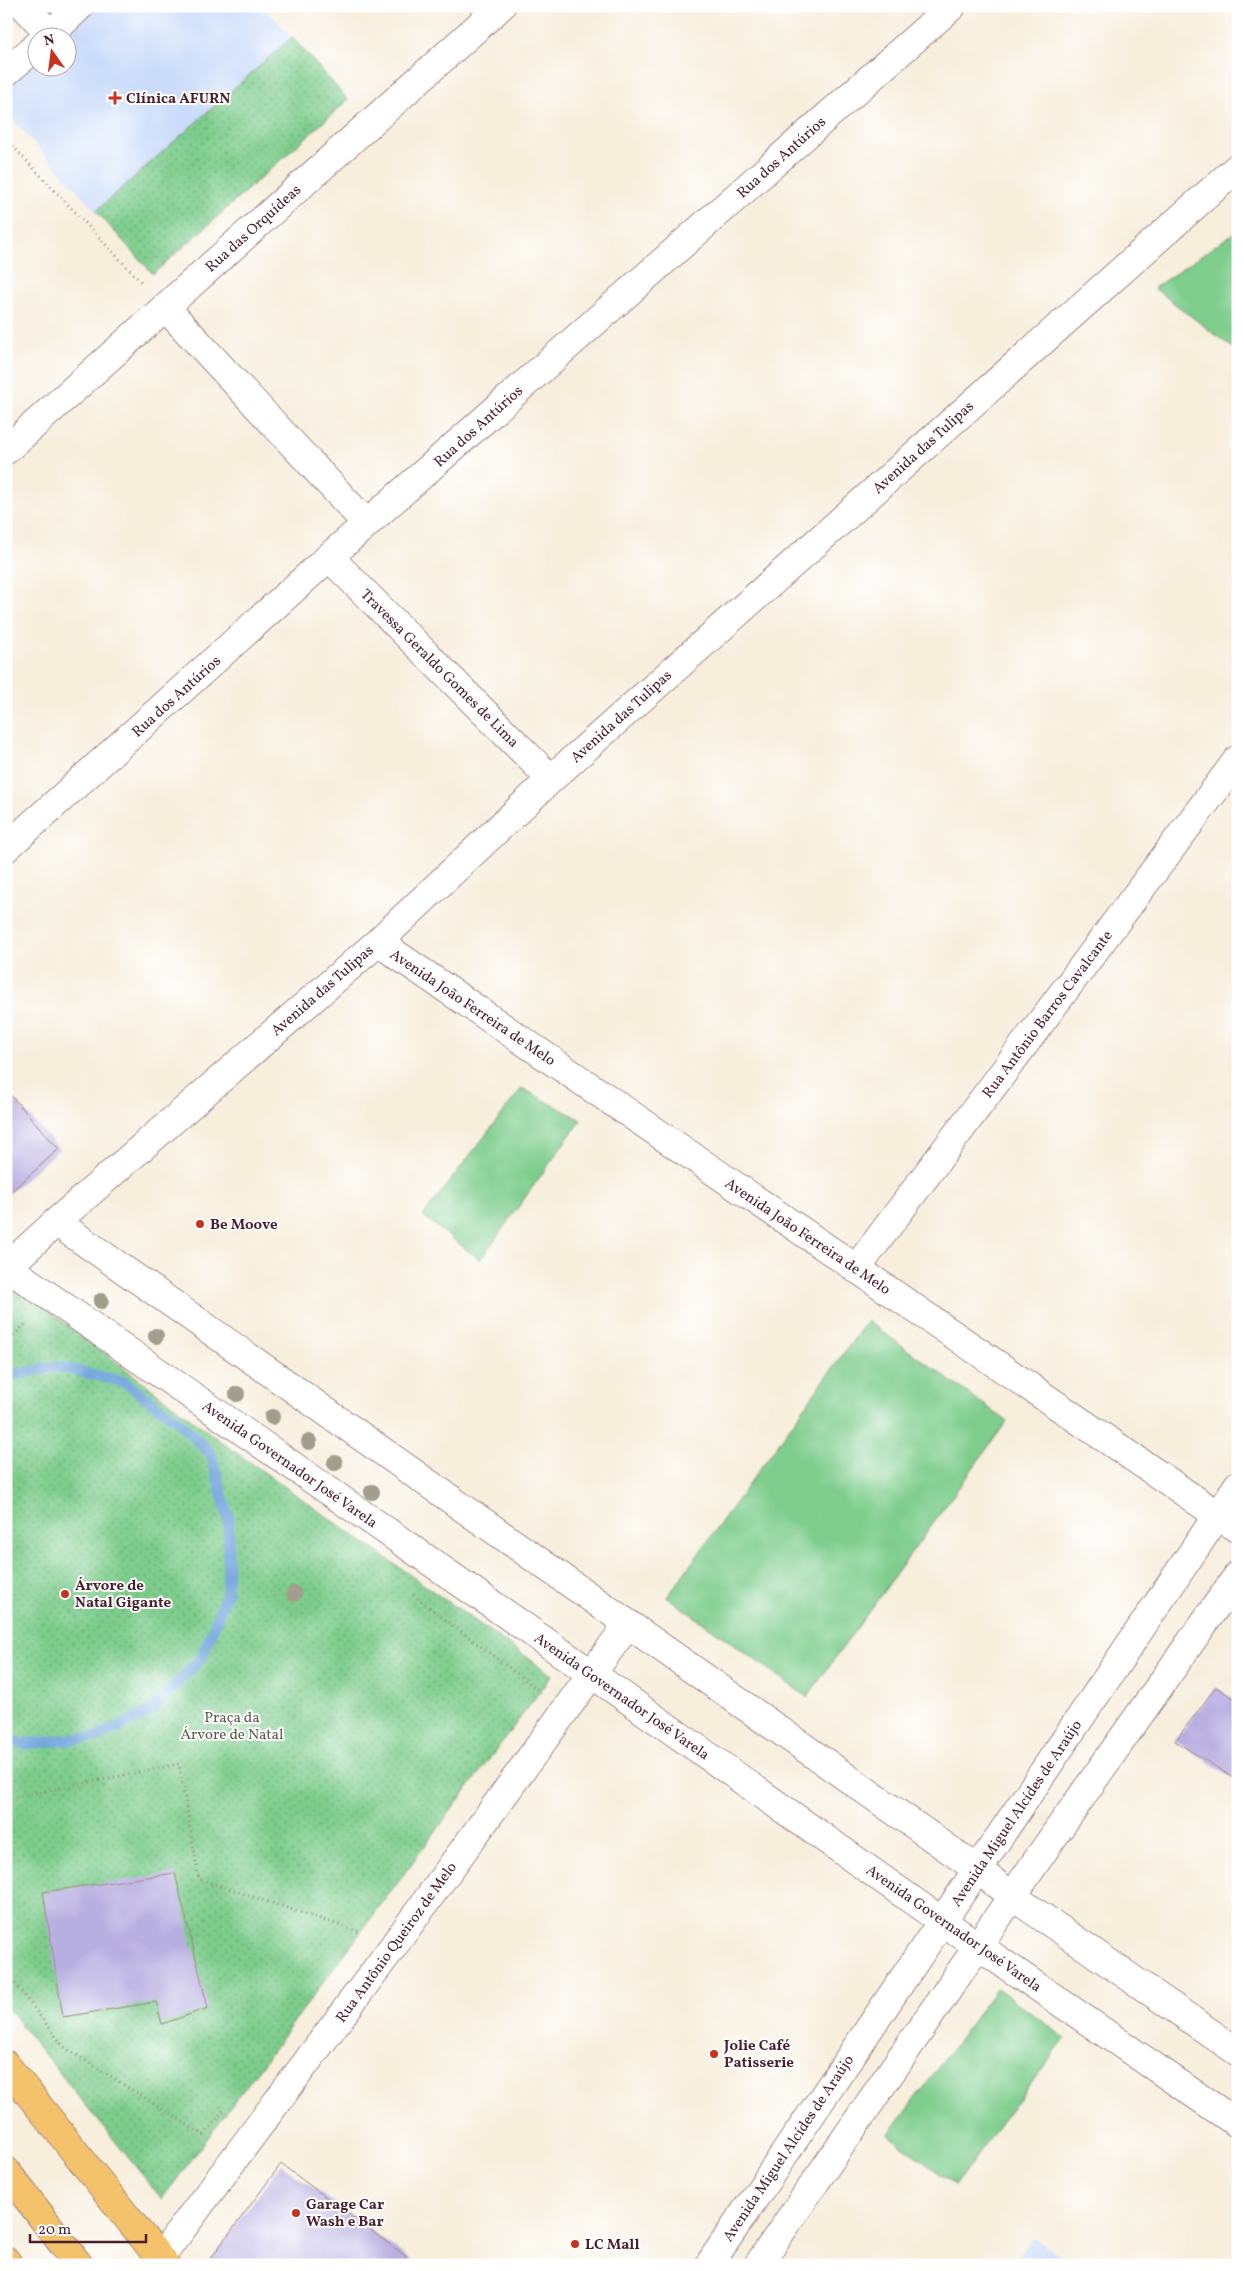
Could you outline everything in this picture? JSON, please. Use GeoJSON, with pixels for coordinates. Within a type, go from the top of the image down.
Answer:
{"type":"FeatureCollection","features":[{"type":"Feature","properties":{"kind":"main road"},"geometry":{"type":"LineString","coordinates":[[6,2065],[163,2262]]}},
{"type":"Feature","properties":{"kind":"main road"},"geometry":{"type":"LineString","coordinates":[[6,2171],[79,2265]]}},
{"type":"Feature","properties":{"kind":"main road"},"geometry":{"type":"LineString","coordinates":[[6,2261],[9,2265]]}},
{"type":"Feature","properties":{"kind":"street"},"geometry":{"type":"LineString","coordinates":[[24,6],[37,28]]}},
{"type":"Feature","properties":{"kind":"street"},"geometry":{"type":"LineString","coordinates":[[56,28],[80,6]]}},
{"type":"Feature","properties":{"kind":"street","name":"Rua das Orquídeas"},"geometry":{"type":"LineString","coordinates":[[6,450],[501,6]]}},
{"type":"Feature","properties":{"kind":"street","name":"Rua dos Antúrios"},"geometry":{"type":"LineString","coordinates":[[6,848],[367,524],[952,6]]}},
{"type":"Feature","properties":{"kind":"street"},"geometry":{"type":"LineString","coordinates":[[6,72],[28,53]]}},
{"type":"Feature","properties":{"kind":"street","name":"Avenida das Tulipas"},"geometry":{"type":"LineString","coordinates":[[7,1267],[56,1222],[378,942],[551,779],[1238,168]]}},
{"type":"Feature","properties":{"kind":"street"},"geometry":{"type":"LineString","coordinates":[[165,307],[367,524]]}},
{"type":"Feature","properties":{"kind":"street","name":"Travessa Geraldo Gomes de Lima"},"geometry":{"type":"LineString","coordinates":[[330,557],[551,779]]}},
{"type":"Feature","properties":{"kind":"street","name":"Rua Antônio Barros Cavalcante"},"geometry":{"type":"LineString","coordinates":[[856,1269],[1238,759]]}},
{"type":"Feature","properties":{"kind":"street","name":"Avenida João Ferreira de Melo"},"geometry":{"type":"LineString","coordinates":[[378,942],[1228,1522]]}},
{"type":"Feature","properties":{"kind":"street"},"geometry":{"type":"LineString","coordinates":[[56,1222],[1012,1896],[1238,2052]]}},
{"type":"Feature","properties":{"kind":"street","name":"Avenida Governador José Varela"},"geometry":{"type":"LineString","coordinates":[[7,1267],[592,1674],[943,1922],[980,1945],[1238,2124]]}},
{"type":"Feature","properties":{"kind":"street","name":"Avenida Miguel Alcídes de Araújo"},"geometry":{"type":"LineString","coordinates":[[709,2265],[977,1870],[1228,1522],[1238,1485]]}},
{"type":"Feature","properties":{"kind":"street"},"geometry":{"type":"LineString","coordinates":[[758,2265],[1012,1896],[1238,1576]]}},
{"type":"Feature","properties":{"kind":"street","name":"Rua Antônio Queiroz de Melo"},"geometry":{"type":"LineString","coordinates":[[163,2262],[237,2156],[395,1944],[628,1624]]}},
{"type":"Feature","properties":{"kind":"path"},"geometry":{"type":"LineString","coordinates":[[6,138],[165,307]]}},
{"type":"Feature","properties":{"kind":"path"},"geometry":{"type":"LineString","coordinates":[[6,1342],[34,1317]]}},
{"type":"Feature","properties":{"kind":"path"},"geometry":{"type":"LineString","coordinates":[[406,1589],[541,1692]]}},
{"type":"Feature","properties":{"kind":"path"},"geometry":{"type":"LineString","coordinates":[[6,1799],[179,1764],[199,1879],[395,1944]]}},
{"type":"Feature","properties":{"kind":"path"},"geometry":{"type":"LineString","coordinates":[[6,1972],[64,2047],[237,2156]]}},
{"type":"Feature","properties":{"kind":"path"},"geometry":{"type":"LineString","coordinates":[[204,2135],[229,2104]]}},
{"type":"Feature","properties":{"kind":"shaded area","name":"Clínica AFURN"},"geometry":{"type":"Polygon","coordinates":[[[93,6],[263,6],[292,37],[96,211],[6,112],[6,84],[28,64],[28,78],[78,78],[78,28],[68,28],[93,6]]]}},
{"type":"Feature","properties":{"kind":"shaded area"},"geometry":{"type":"Polygon","coordinates":[[[1032,2237],[1076,2265],[1013,2265],[1032,2237]]]}},
{"type":"Feature","properties":{"kind":"green space"},"geometry":{"type":"Polygon","coordinates":[[[292,37],[348,100],[153,274],[96,211],[292,37]]]}},
{"type":"Feature","properties":{"kind":"green space"},"geometry":{"type":"Polygon","coordinates":[[[1238,230],[1238,352],[1154,288],[1238,230]]]}},
{"type":"Feature","properties":{"kind":"green space"},"geometry":{"type":"Polygon","coordinates":[[[522,1088],[581,1120],[480,1260],[423,1216],[522,1088]]]}},
{"type":"Feature","properties":{"kind":"green space","name":"Praça da Árvore de Natal"},"geometry":{"type":"Polygon","coordinates":[[[19,1288],[227,1446],[552,1675],[162,2199],[6,2007],[6,1299],[19,1288]]]}},
{"type":"Feature","properties":{"kind":"green space"},"geometry":{"type":"Polygon","coordinates":[[[867,1321],[1007,1421],[807,1697],[667,1597],[867,1321]]]}},
{"type":"Feature","properties":{"kind":"green space"},"geometry":{"type":"Polygon","coordinates":[[[997,1988],[1065,2038],[955,2185],[888,2135],[997,1988]]]}},
{"type":"Feature","properties":{"kind":"building"},"geometry":{"type":"Polygon","coordinates":[[[6,1090],[59,1149],[6,1196],[6,1090]]]}},
{"type":"Feature","properties":{"kind":"building"},"geometry":{"type":"Polygon","coordinates":[[[1216,1687],[1238,1701],[1238,1781],[1175,1741],[1216,1687]]]}},
{"type":"Feature","properties":{"kind":"building"},"geometry":{"type":"Polygon","coordinates":[[[175,1873],[208,2008],[162,2024],[156,2002],[63,2017],[43,1892],[175,1873]]]}},
{"type":"Feature","properties":{"kind":"building","name":"Garage Car Wash e Bar"},"geometry":{"type":"Polygon","coordinates":[[[281,2164],[415,2263],[414,2265],[210,2265],[208,2262],[281,2164]]]}},
{"type":"Feature","properties":{"kind":"waterway"},"geometry":{"type":"LineString","coordinates":[[6,1377],[56,1366],[124,1382],[177,1420],[211,1454],[229,1520],[227,1592],[202,1657],[150,1712],[96,1737],[24,1744],[6,1739]]}},
{"type":"Feature","properties":{"kind":"place","name":"Clínica AFURN"},"geometry":{"type":"Point","coordinates":[115,98]}},
{"type":"Feature","properties":{"kind":"place","name":"Be Moove"},"geometry":{"type":"Point","coordinates":[200,1224]}},
{"type":"Feature","properties":{"kind":"place","name":"Árvore de Natal Gigante"},"geometry":{"type":"Point","coordinates":[65,1594]}},
{"type":"Feature","properties":{"kind":"place","name":"Jolie Café Patisserie"},"geometry":{"type":"Point","coordinates":[714,2054]}},
{"type":"Feature","properties":{"kind":"place","name":"Garage Car Wash e Bar"},"geometry":{"type":"Point","coordinates":[296,2213]}},
{"type":"Feature","properties":{"kind":"place","name":"LC Mall"},"geometry":{"type":"Point","coordinates":[575,2244]}}]}
